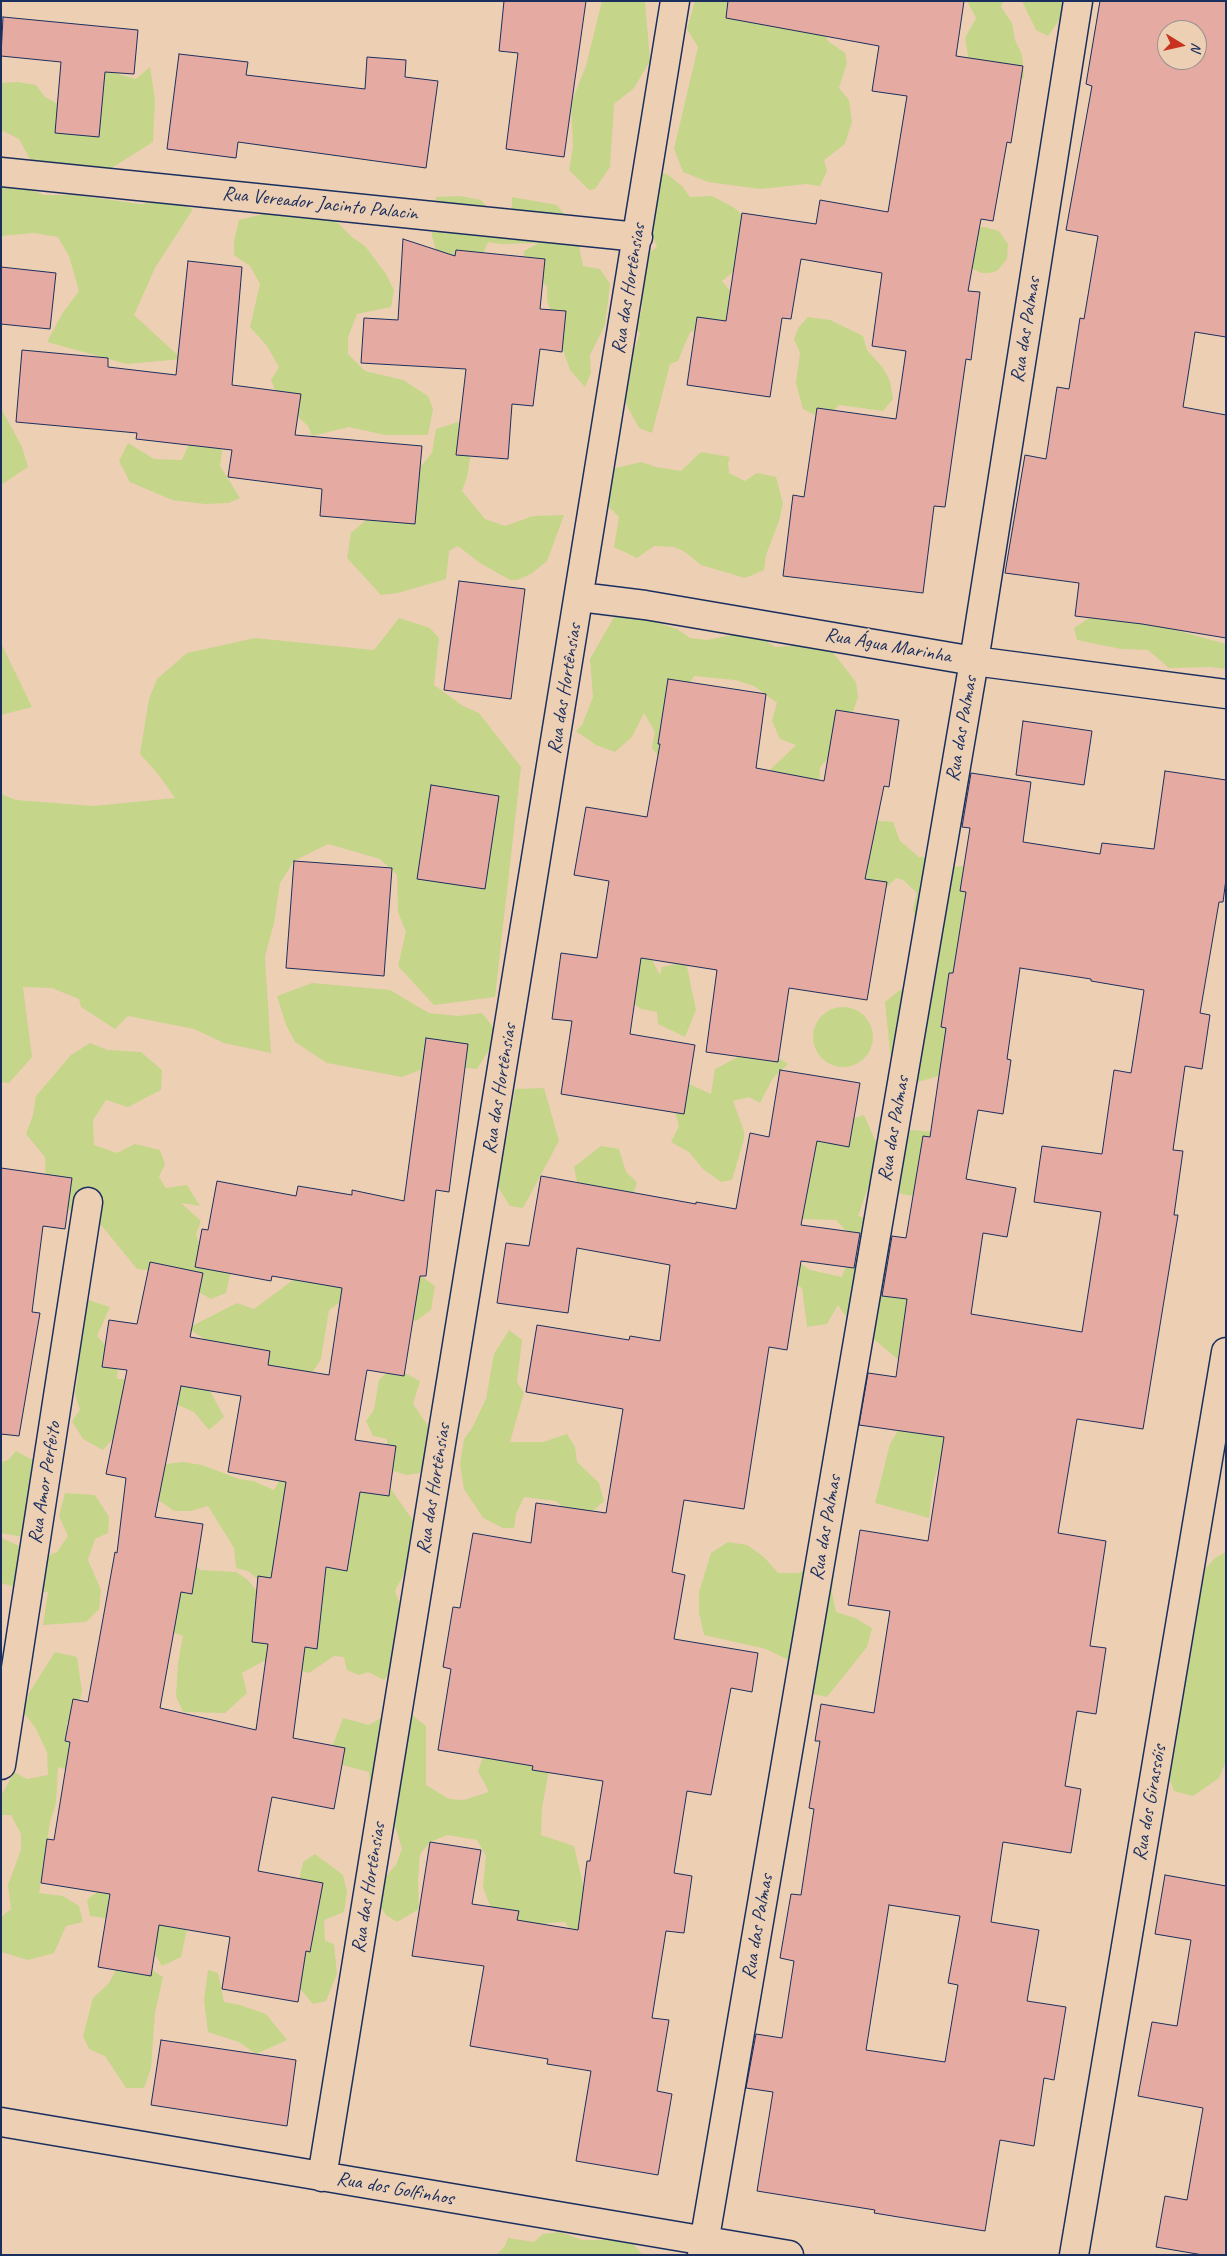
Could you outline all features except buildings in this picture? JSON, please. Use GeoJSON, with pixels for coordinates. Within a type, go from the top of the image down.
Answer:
{"type":"FeatureCollection","features":[{"type":"Feature","properties":{"kind":"street","name":"Rua das Hortênsias"},"geometry":{"type":"LineString","coordinates":[[322,2176],[580,597],[675,1]]}},
{"type":"Feature","properties":{"kind":"street","name":"Rua das Palmas"},"geometry":{"type":"LineString","coordinates":[[703,2248],[974,661],[1078,1]]}},
{"type":"Feature","properties":{"kind":"street","name":"Rua Vereador Jacinto Palacin"},"geometry":{"type":"LineString","coordinates":[[1,172],[638,237]]}},
{"type":"Feature","properties":{"kind":"street","name":"Rua Água Marinha"},"geometry":{"type":"LineString","coordinates":[[580,597],[646,605],[974,661],[1226,694]]}},
{"type":"Feature","properties":{"kind":"street","name":"Rua Amor Perfeito"},"geometry":{"type":"LineString","coordinates":[[1,1765],[88,1202]]}},
{"type":"Feature","properties":{"kind":"street","name":"Rua dos Girassóis"},"geometry":{"type":"LineString","coordinates":[[1074,2255],[1226,1352]]}},
{"type":"Feature","properties":{"kind":"street","name":"Rua dos Golfinhos"},"geometry":{"type":"LineString","coordinates":[[1,2122],[322,2176],[703,2248],[789,2255]]}},
{"type":"Feature","properties":{"kind":"green space"},"geometry":{"type":"Polygon","coordinates":[[[602,1],[645,1],[650,61],[634,88],[614,104],[610,167],[595,189],[589,190],[569,170],[573,147],[571,103],[586,66],[602,1]]]}},
{"type":"Feature","properties":{"kind":"green space"},"geometry":{"type":"Polygon","coordinates":[[[695,1],[792,1],[821,30],[829,42],[845,53],[847,63],[839,88],[849,100],[852,122],[845,144],[824,160],[827,171],[820,186],[806,184],[760,189],[708,182],[683,172],[674,149],[698,47],[687,29],[695,1]]]}},
{"type":"Feature","properties":{"kind":"green space"},"geometry":{"type":"Polygon","coordinates":[[[967,1],[1004,1],[1001,7],[1012,23],[1015,40],[1022,55],[1024,77],[1005,90],[973,86],[965,38],[976,18],[967,1]]]}},
{"type":"Feature","properties":{"kind":"green space"},"geometry":{"type":"Polygon","coordinates":[[[1022,1],[1068,1],[1067,9],[1048,36],[1036,30],[1022,1]]]}},
{"type":"Feature","properties":{"kind":"green space"},"geometry":{"type":"Polygon","coordinates":[[[90,66],[136,79],[150,67],[155,100],[153,142],[110,169],[81,171],[31,161],[19,139],[1,130],[1,83],[17,82],[36,85],[45,97],[68,109],[90,66]]]}},
{"type":"Feature","properties":{"kind":"green space"},"geometry":{"type":"Polygon","coordinates":[[[655,173],[667,174],[682,186],[690,197],[712,196],[733,207],[763,232],[734,271],[722,281],[737,299],[740,317],[716,327],[690,332],[678,361],[670,364],[652,433],[639,428],[627,406],[623,383],[640,333],[635,329],[642,310],[639,254],[650,252],[657,247],[650,228],[655,173]]]}},
{"type":"Feature","properties":{"kind":"green space"},"geometry":{"type":"Polygon","coordinates":[[[1,184],[26,188],[44,195],[76,195],[140,204],[171,201],[193,209],[155,268],[134,315],[182,359],[127,364],[47,342],[62,314],[79,291],[69,256],[58,237],[34,233],[1,236],[1,184]]]}},
{"type":"Feature","properties":{"kind":"green space"},"geometry":{"type":"Polygon","coordinates":[[[460,196],[481,200],[511,236],[512,197],[557,205],[576,231],[583,266],[600,269],[610,284],[605,325],[590,355],[591,373],[585,387],[570,370],[547,299],[547,286],[524,270],[524,251],[539,243],[501,244],[488,242],[465,295],[438,257],[432,236],[436,197],[460,196]]]}},
{"type":"Feature","properties":{"kind":"green space"},"geometry":{"type":"Polygon","coordinates":[[[276,211],[334,219],[352,237],[365,246],[386,274],[394,290],[391,307],[357,314],[348,337],[348,354],[365,371],[403,380],[428,396],[433,409],[428,435],[385,435],[349,427],[312,436],[308,426],[279,400],[271,380],[279,367],[267,346],[250,327],[260,284],[250,266],[234,255],[234,241],[239,220],[276,211]]]}},
{"type":"Feature","properties":{"kind":"green space"},"geometry":{"type":"Polygon","coordinates":[[[984,227],[999,231],[1008,244],[1007,259],[997,271],[989,273],[982,273],[968,267],[977,228],[984,227]]]}},
{"type":"Feature","properties":{"kind":"green space"},"geometry":{"type":"Polygon","coordinates":[[[808,317],[830,320],[863,336],[867,350],[883,368],[890,381],[893,399],[883,411],[839,405],[825,420],[803,409],[796,383],[800,353],[794,339],[799,327],[808,317]]]}},
{"type":"Feature","properties":{"kind":"green space"},"geometry":{"type":"Polygon","coordinates":[[[1,408],[22,447],[28,467],[1,485],[1,408]]]}},
{"type":"Feature","properties":{"kind":"green space"},"geometry":{"type":"Polygon","coordinates":[[[201,416],[220,418],[222,452],[220,466],[240,498],[229,503],[205,504],[172,500],[130,482],[119,461],[128,443],[154,459],[182,460],[201,416]]]}},
{"type":"Feature","properties":{"kind":"green space"},"geometry":{"type":"Polygon","coordinates":[[[458,422],[473,440],[467,477],[462,491],[485,519],[505,526],[533,516],[564,515],[547,561],[531,574],[517,580],[510,580],[480,563],[458,546],[449,551],[446,579],[398,593],[381,595],[347,558],[351,533],[400,491],[432,453],[436,429],[458,422]]]}},
{"type":"Feature","properties":{"kind":"green space"},"geometry":{"type":"Polygon","coordinates":[[[701,452],[730,457],[728,463],[729,473],[745,481],[757,473],[776,477],[783,503],[780,518],[766,555],[764,570],[745,578],[701,565],[685,552],[674,547],[654,546],[637,558],[614,547],[619,517],[609,507],[606,491],[608,470],[641,462],[656,467],[681,471],[701,452]]]}},
{"type":"Feature","properties":{"kind":"green space"},"geometry":{"type":"Polygon","coordinates":[[[1117,600],[1168,628],[1226,644],[1226,669],[1211,667],[1169,668],[1148,650],[1121,649],[1077,640],[1074,628],[1117,600]]]}},
{"type":"Feature","properties":{"kind":"green space"},"geometry":{"type":"Polygon","coordinates":[[[640,606],[658,623],[677,629],[690,638],[707,640],[741,633],[760,637],[775,647],[805,645],[830,649],[856,682],[858,697],[842,744],[820,767],[819,787],[759,785],[770,770],[796,745],[780,739],[772,721],[777,703],[754,686],[735,680],[694,676],[690,683],[668,770],[652,748],[655,732],[644,713],[632,737],[615,752],[596,745],[576,731],[582,725],[593,697],[590,659],[617,612],[640,606]]]}},
{"type":"Feature","properties":{"kind":"green space"},"geometry":{"type":"Polygon","coordinates":[[[399,618],[430,628],[439,638],[434,685],[463,706],[479,713],[521,767],[495,997],[434,1005],[398,966],[406,932],[398,912],[397,875],[380,859],[328,844],[294,861],[280,883],[274,923],[265,957],[271,1053],[224,1043],[194,1029],[128,1016],[115,1029],[81,1007],[79,999],[52,988],[23,987],[32,1057],[9,1083],[1,1082],[1,794],[16,800],[93,806],[175,798],[158,774],[140,754],[149,699],[157,679],[187,653],[255,638],[374,650],[399,618]]]}},
{"type":"Feature","properties":{"kind":"green space"},"geometry":{"type":"Polygon","coordinates":[[[1,643],[32,707],[1,715],[1,643]]]}},
{"type":"Feature","properties":{"kind":"green space"},"geometry":{"type":"Polygon","coordinates":[[[864,820],[893,822],[900,841],[919,857],[934,856],[956,867],[975,864],[949,1073],[918,1082],[892,1071],[885,1002],[900,990],[929,977],[913,909],[917,893],[903,880],[896,878],[882,892],[816,849],[864,820]]]}},
{"type":"Feature","properties":{"kind":"green space"},"geometry":{"type":"Polygon","coordinates":[[[624,949],[650,956],[660,975],[662,967],[686,962],[696,1010],[685,1037],[658,1024],[657,1012],[641,1009],[618,991],[624,949]]]}},
{"type":"Feature","properties":{"kind":"green space"},"geometry":{"type":"Polygon","coordinates":[[[312,983],[390,990],[429,1013],[458,1016],[482,1013],[497,1032],[494,1042],[477,1069],[434,1065],[402,1077],[327,1063],[295,1042],[286,1025],[277,996],[312,983]]]}},
{"type":"Feature","properties":{"kind":"green space"},"geometry":{"type":"Polygon","coordinates":[[[837,1007],[849,1007],[860,1012],[868,1020],[873,1031],[871,1049],[860,1062],[849,1067],[837,1067],[826,1062],[818,1054],[813,1043],[813,1031],[818,1020],[826,1012],[837,1007]]]}},
{"type":"Feature","properties":{"kind":"green space"},"geometry":{"type":"Polygon","coordinates":[[[90,1043],[108,1050],[141,1052],[162,1070],[161,1090],[128,1107],[106,1100],[93,1120],[94,1145],[117,1153],[135,1144],[160,1150],[165,1164],[159,1177],[166,1188],[187,1185],[200,1206],[181,1203],[201,1221],[196,1234],[205,1261],[230,1274],[226,1293],[211,1299],[190,1287],[177,1274],[137,1269],[102,1226],[82,1226],[61,1199],[46,1189],[45,1157],[26,1134],[33,1115],[36,1096],[71,1055],[90,1043]]]}},
{"type":"Feature","properties":{"kind":"green space"},"geometry":{"type":"Polygon","coordinates":[[[770,1052],[788,1064],[773,1078],[760,1103],[749,1097],[733,1101],[744,1131],[744,1139],[732,1180],[721,1182],[703,1169],[689,1152],[671,1142],[679,1126],[670,1095],[685,1082],[711,1094],[715,1069],[740,1056],[770,1052]]]}},
{"type":"Feature","properties":{"kind":"green space"},"geometry":{"type":"Polygon","coordinates":[[[544,1088],[559,1141],[523,1208],[510,1206],[493,1179],[497,1153],[507,1137],[515,1089],[544,1088]]]}},
{"type":"Feature","properties":{"kind":"green space"},"geometry":{"type":"Polygon","coordinates":[[[864,1115],[876,1142],[912,1130],[933,1132],[919,1197],[868,1188],[858,1216],[866,1218],[895,1241],[913,1248],[901,1362],[844,1314],[838,1305],[827,1324],[807,1327],[802,1288],[785,1277],[781,1250],[810,1270],[842,1277],[851,1253],[853,1238],[836,1220],[803,1219],[792,1211],[796,1131],[846,1121],[864,1115]]]}},
{"type":"Feature","properties":{"kind":"green space"},"geometry":{"type":"Polygon","coordinates":[[[601,1146],[619,1149],[626,1172],[637,1182],[630,1205],[579,1191],[574,1167],[601,1146]]]}},
{"type":"Feature","properties":{"kind":"green space"},"geometry":{"type":"Polygon","coordinates":[[[304,1272],[407,1284],[421,1276],[435,1286],[431,1310],[416,1321],[342,1301],[329,1310],[321,1359],[295,1400],[188,1328],[237,1303],[254,1309],[304,1272]]]}},
{"type":"Feature","properties":{"kind":"green space"},"geometry":{"type":"Polygon","coordinates":[[[88,1300],[110,1307],[97,1336],[118,1359],[117,1379],[203,1378],[224,1417],[209,1430],[194,1412],[164,1399],[127,1422],[103,1450],[83,1439],[72,1421],[80,1410],[75,1394],[78,1375],[69,1358],[74,1323],[88,1300]]]}},
{"type":"Feature","properties":{"kind":"green space"},"geometry":{"type":"Polygon","coordinates":[[[509,1330],[522,1340],[517,1382],[524,1393],[510,1442],[543,1442],[567,1434],[575,1447],[577,1462],[599,1483],[604,1501],[588,1515],[574,1517],[556,1501],[524,1497],[516,1514],[514,1528],[503,1528],[483,1518],[464,1489],[460,1464],[464,1439],[472,1428],[486,1399],[494,1354],[509,1330]]]}},
{"type":"Feature","properties":{"kind":"green space"},"geometry":{"type":"Polygon","coordinates":[[[393,1367],[420,1381],[413,1404],[433,1433],[433,1459],[419,1473],[407,1475],[393,1471],[387,1451],[387,1439],[373,1436],[366,1421],[374,1410],[379,1380],[393,1367]]]}},
{"type":"Feature","properties":{"kind":"green space"},"geometry":{"type":"Polygon","coordinates":[[[903,1422],[946,1439],[933,1485],[929,1518],[875,1503],[890,1444],[903,1422]]]}},
{"type":"Feature","properties":{"kind":"green space"},"geometry":{"type":"Polygon","coordinates":[[[300,1444],[269,1589],[248,1571],[236,1568],[234,1548],[208,1506],[191,1511],[174,1511],[157,1499],[156,1477],[166,1464],[183,1462],[202,1465],[239,1479],[253,1481],[274,1490],[300,1444]]]}},
{"type":"Feature","properties":{"kind":"green space"},"geometry":{"type":"Polygon","coordinates":[[[16,1451],[38,1463],[29,1538],[1,1533],[1,1462],[8,1460],[16,1451]]]}},
{"type":"Feature","properties":{"kind":"green space"},"geometry":{"type":"Polygon","coordinates":[[[367,1483],[390,1488],[419,1529],[408,1566],[395,1591],[403,1613],[396,1666],[384,1680],[368,1672],[359,1675],[347,1670],[344,1657],[334,1656],[309,1673],[264,1661],[242,1673],[247,1693],[225,1713],[183,1712],[176,1696],[178,1663],[183,1636],[169,1631],[189,1557],[200,1570],[236,1572],[248,1580],[262,1598],[305,1600],[355,1501],[367,1483]]]}},
{"type":"Feature","properties":{"kind":"green space"},"geometry":{"type":"Polygon","coordinates":[[[65,1493],[95,1495],[109,1517],[108,1533],[95,1539],[88,1560],[101,1590],[99,1609],[86,1622],[43,1625],[48,1592],[29,1591],[1,1583],[1,1538],[46,1557],[57,1552],[68,1536],[59,1516],[65,1493]]]}},
{"type":"Feature","properties":{"kind":"green space"},"geometry":{"type":"Polygon","coordinates":[[[728,1542],[747,1545],[764,1557],[778,1573],[798,1573],[816,1565],[834,1573],[832,1592],[836,1612],[855,1618],[872,1628],[867,1647],[827,1697],[809,1693],[790,1661],[766,1649],[704,1635],[699,1613],[699,1592],[711,1553],[728,1542]]]}},
{"type":"Feature","properties":{"kind":"green space"},"geometry":{"type":"Polygon","coordinates":[[[1226,1552],[1226,1761],[1219,1778],[1193,1796],[1174,1791],[1167,1772],[1189,1593],[1215,1558],[1226,1552]]]}},
{"type":"Feature","properties":{"kind":"green space"},"geometry":{"type":"Polygon","coordinates":[[[55,1652],[77,1657],[82,1691],[78,1711],[66,1724],[98,1743],[73,1772],[58,1767],[56,1803],[50,1822],[39,1893],[63,1896],[79,1906],[83,1922],[66,1926],[54,1953],[28,1960],[1,1952],[1,1917],[11,1909],[8,1885],[21,1850],[21,1834],[11,1815],[1,1815],[1,1796],[14,1772],[27,1779],[48,1775],[47,1752],[35,1727],[23,1712],[29,1693],[55,1652]]]}},
{"type":"Feature","properties":{"kind":"green space"},"geometry":{"type":"Polygon","coordinates":[[[392,1705],[412,1715],[426,1726],[426,1785],[449,1799],[464,1800],[489,1792],[478,1771],[488,1743],[552,1754],[542,1808],[541,1835],[574,1846],[584,1889],[585,1954],[565,1922],[547,1923],[536,1941],[494,1917],[483,1887],[486,1856],[477,1840],[447,1835],[430,1842],[420,1854],[418,1880],[419,1909],[397,1922],[386,1915],[376,1900],[385,1877],[396,1865],[402,1849],[397,1832],[391,1816],[370,1789],[369,1772],[339,1764],[332,1747],[343,1718],[369,1725],[381,1718],[392,1705]]]}},
{"type":"Feature","properties":{"kind":"green space"},"geometry":{"type":"Polygon","coordinates":[[[315,1854],[343,1875],[347,1892],[344,1912],[324,1920],[325,1941],[334,1944],[337,1974],[326,2001],[313,2004],[295,1983],[298,1886],[303,1862],[315,1854]]]}},
{"type":"Feature","properties":{"kind":"green space"},"geometry":{"type":"Polygon","coordinates":[[[107,1884],[190,1916],[181,1957],[162,1966],[145,1938],[116,1914],[105,1918],[90,1916],[87,1900],[107,1884]]]}},
{"type":"Feature","properties":{"kind":"green space"},"geometry":{"type":"Polygon","coordinates":[[[143,1964],[163,1977],[155,2013],[151,2068],[144,2088],[126,2088],[105,2056],[89,2049],[83,2036],[93,1998],[109,1983],[116,1970],[143,1964]]]}},
{"type":"Feature","properties":{"kind":"green space"},"geometry":{"type":"Polygon","coordinates":[[[208,1970],[218,1973],[224,2002],[240,2005],[266,2014],[287,2040],[256,2054],[239,2042],[208,2032],[204,2000],[208,1970]]]}},
{"type":"Feature","properties":{"kind":"green space"},"geometry":{"type":"Polygon","coordinates":[[[560,2232],[582,2240],[607,2240],[633,2244],[643,2255],[496,2255],[505,2246],[508,2238],[534,2242],[543,2234],[560,2232]]]}}]}
